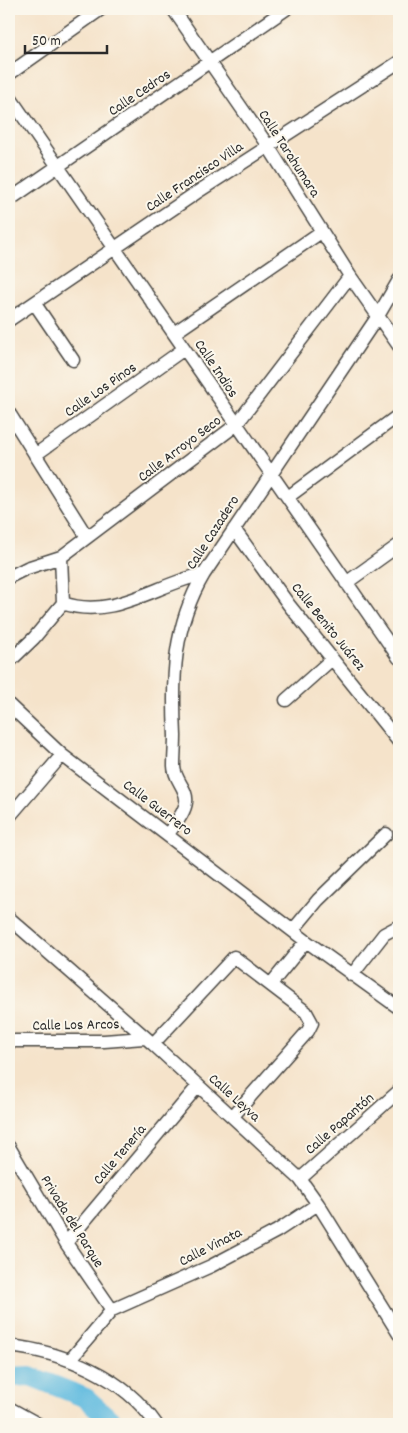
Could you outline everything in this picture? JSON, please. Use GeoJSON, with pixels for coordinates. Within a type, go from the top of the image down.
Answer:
{"type":"FeatureCollection","features":[{"type":"Feature","properties":{"kind":"street"},"geometry":{"type":"LineString","coordinates":[[9,74],[101,9]]}},
{"type":"Feature","properties":{"kind":"street","name":"Calle Tarahumara"},"geometry":{"type":"LineString","coordinates":[[173,9],[268,146],[350,276],[399,346]]}},
{"type":"Feature","properties":{"kind":"street","name":"Calle Cedros"},"geometry":{"type":"LineString","coordinates":[[9,200],[286,9]]}},
{"type":"Feature","properties":{"kind":"street","name":"Calle Francisco Villa"},"geometry":{"type":"LineString","coordinates":[[9,320],[268,146],[399,62]]}},
{"type":"Feature","properties":{"kind":"street","name":"Calle Indios"},"geometry":{"type":"LineString","coordinates":[[9,96],[399,658]]}},
{"type":"Feature","properties":{"kind":"street"},"geometry":{"type":"LineString","coordinates":[[174,333],[322,232]]}},
{"type":"Feature","properties":{"kind":"street","name":"Calle Arroyo Seco"},"geometry":{"type":"LineString","coordinates":[[9,577],[26,568],[61,557],[236,425],[350,276]]}},
{"type":"Feature","properties":{"kind":"street","name":"Calle Cazadero"},"geometry":{"type":"LineString","coordinates":[[168,834],[184,810],[186,802],[174,766],[172,694],[181,628],[188,604],[204,574],[398,285]]}},
{"type":"Feature","properties":{"kind":"street"},"geometry":{"type":"LineString","coordinates":[[35,304],[73,360]]}},
{"type":"Feature","properties":{"kind":"street","name":"Calle Los Pinos"},"geometry":{"type":"LineString","coordinates":[[35,455],[184,350]]}},
{"type":"Feature","properties":{"kind":"street"},"geometry":{"type":"LineString","coordinates":[[9,412],[87,537]]}},
{"type":"Feature","properties":{"kind":"street"},"geometry":{"type":"LineString","coordinates":[[288,498],[399,415]]}},
{"type":"Feature","properties":{"kind":"street","name":"Calle Benito Juárez"},"geometry":{"type":"LineString","coordinates":[[234,529],[332,659],[399,742]]}},
{"type":"Feature","properties":{"kind":"street"},"geometry":{"type":"LineString","coordinates":[[346,583],[399,545]]}},
{"type":"Feature","properties":{"kind":"street"},"geometry":{"type":"LineString","coordinates":[[9,662],[34,638],[63,604],[61,557]]}},
{"type":"Feature","properties":{"kind":"street"},"geometry":{"type":"LineString","coordinates":[[63,604],[89,607],[127,602],[183,580],[204,574]]}},
{"type":"Feature","properties":{"kind":"street"},"geometry":{"type":"LineString","coordinates":[[286,700],[332,659]]}},
{"type":"Feature","properties":{"kind":"street","name":"Calle Guerrero"},"geometry":{"type":"LineString","coordinates":[[9,705],[62,754],[306,941],[399,1008]]}},
{"type":"Feature","properties":{"kind":"street"},"geometry":{"type":"LineString","coordinates":[[9,817],[62,754]]}},
{"type":"Feature","properties":{"kind":"street"},"geometry":{"type":"LineString","coordinates":[[293,930],[318,900],[386,834]]}},
{"type":"Feature","properties":{"kind":"street","name":"Calle Leyva"},"geometry":{"type":"LineString","coordinates":[[9,918],[233,1116],[300,1179],[318,1204],[399,1334]]}},
{"type":"Feature","properties":{"kind":"street"},"geometry":{"type":"LineString","coordinates":[[352,975],[384,934],[399,926]]}},
{"type":"Feature","properties":{"kind":"street"},"geometry":{"type":"LineString","coordinates":[[272,984],[306,941]]}},
{"type":"Feature","properties":{"kind":"street"},"geometry":{"type":"LineString","coordinates":[[149,1041],[234,957],[272,984],[306,1012],[312,1023],[300,1041],[233,1116]]}},
{"type":"Feature","properties":{"kind":"street","name":"Calle Los Arcos"},"geometry":{"type":"LineString","coordinates":[[9,1042],[149,1041]]}},
{"type":"Feature","properties":{"kind":"street","name":"Calle Tenería"},"geometry":{"type":"LineString","coordinates":[[66,1244],[198,1086]]}},
{"type":"Feature","properties":{"kind":"street","name":"Calle Papantón"},"geometry":{"type":"LineString","coordinates":[[300,1179],[399,1091]]}},
{"type":"Feature","properties":{"kind":"street","name":"Privada del Parque"},"geometry":{"type":"LineString","coordinates":[[9,1147],[66,1244],[112,1310]]}},
{"type":"Feature","properties":{"kind":"street","name":"Calle Vinata"},"geometry":{"type":"LineString","coordinates":[[112,1310],[211,1266],[277,1231],[318,1204]]}},
{"type":"Feature","properties":{"kind":"street"},"geometry":{"type":"LineString","coordinates":[[71,1359],[112,1310]]}},
{"type":"Feature","properties":{"kind":"street"},"geometry":{"type":"LineString","coordinates":[[9,1346],[29,1348],[71,1359],[92,1370],[130,1396],[148,1412],[156,1424]]}},
{"type":"Feature","properties":{"kind":"street"},"geometry":{"type":"LineString","coordinates":[[9,1408],[38,1424]]}},
{"type":"Feature","properties":{"kind":"waterway"},"geometry":{"type":"LineString","coordinates":[[9,1377],[30,1376],[86,1398],[115,1424]]}}]}
